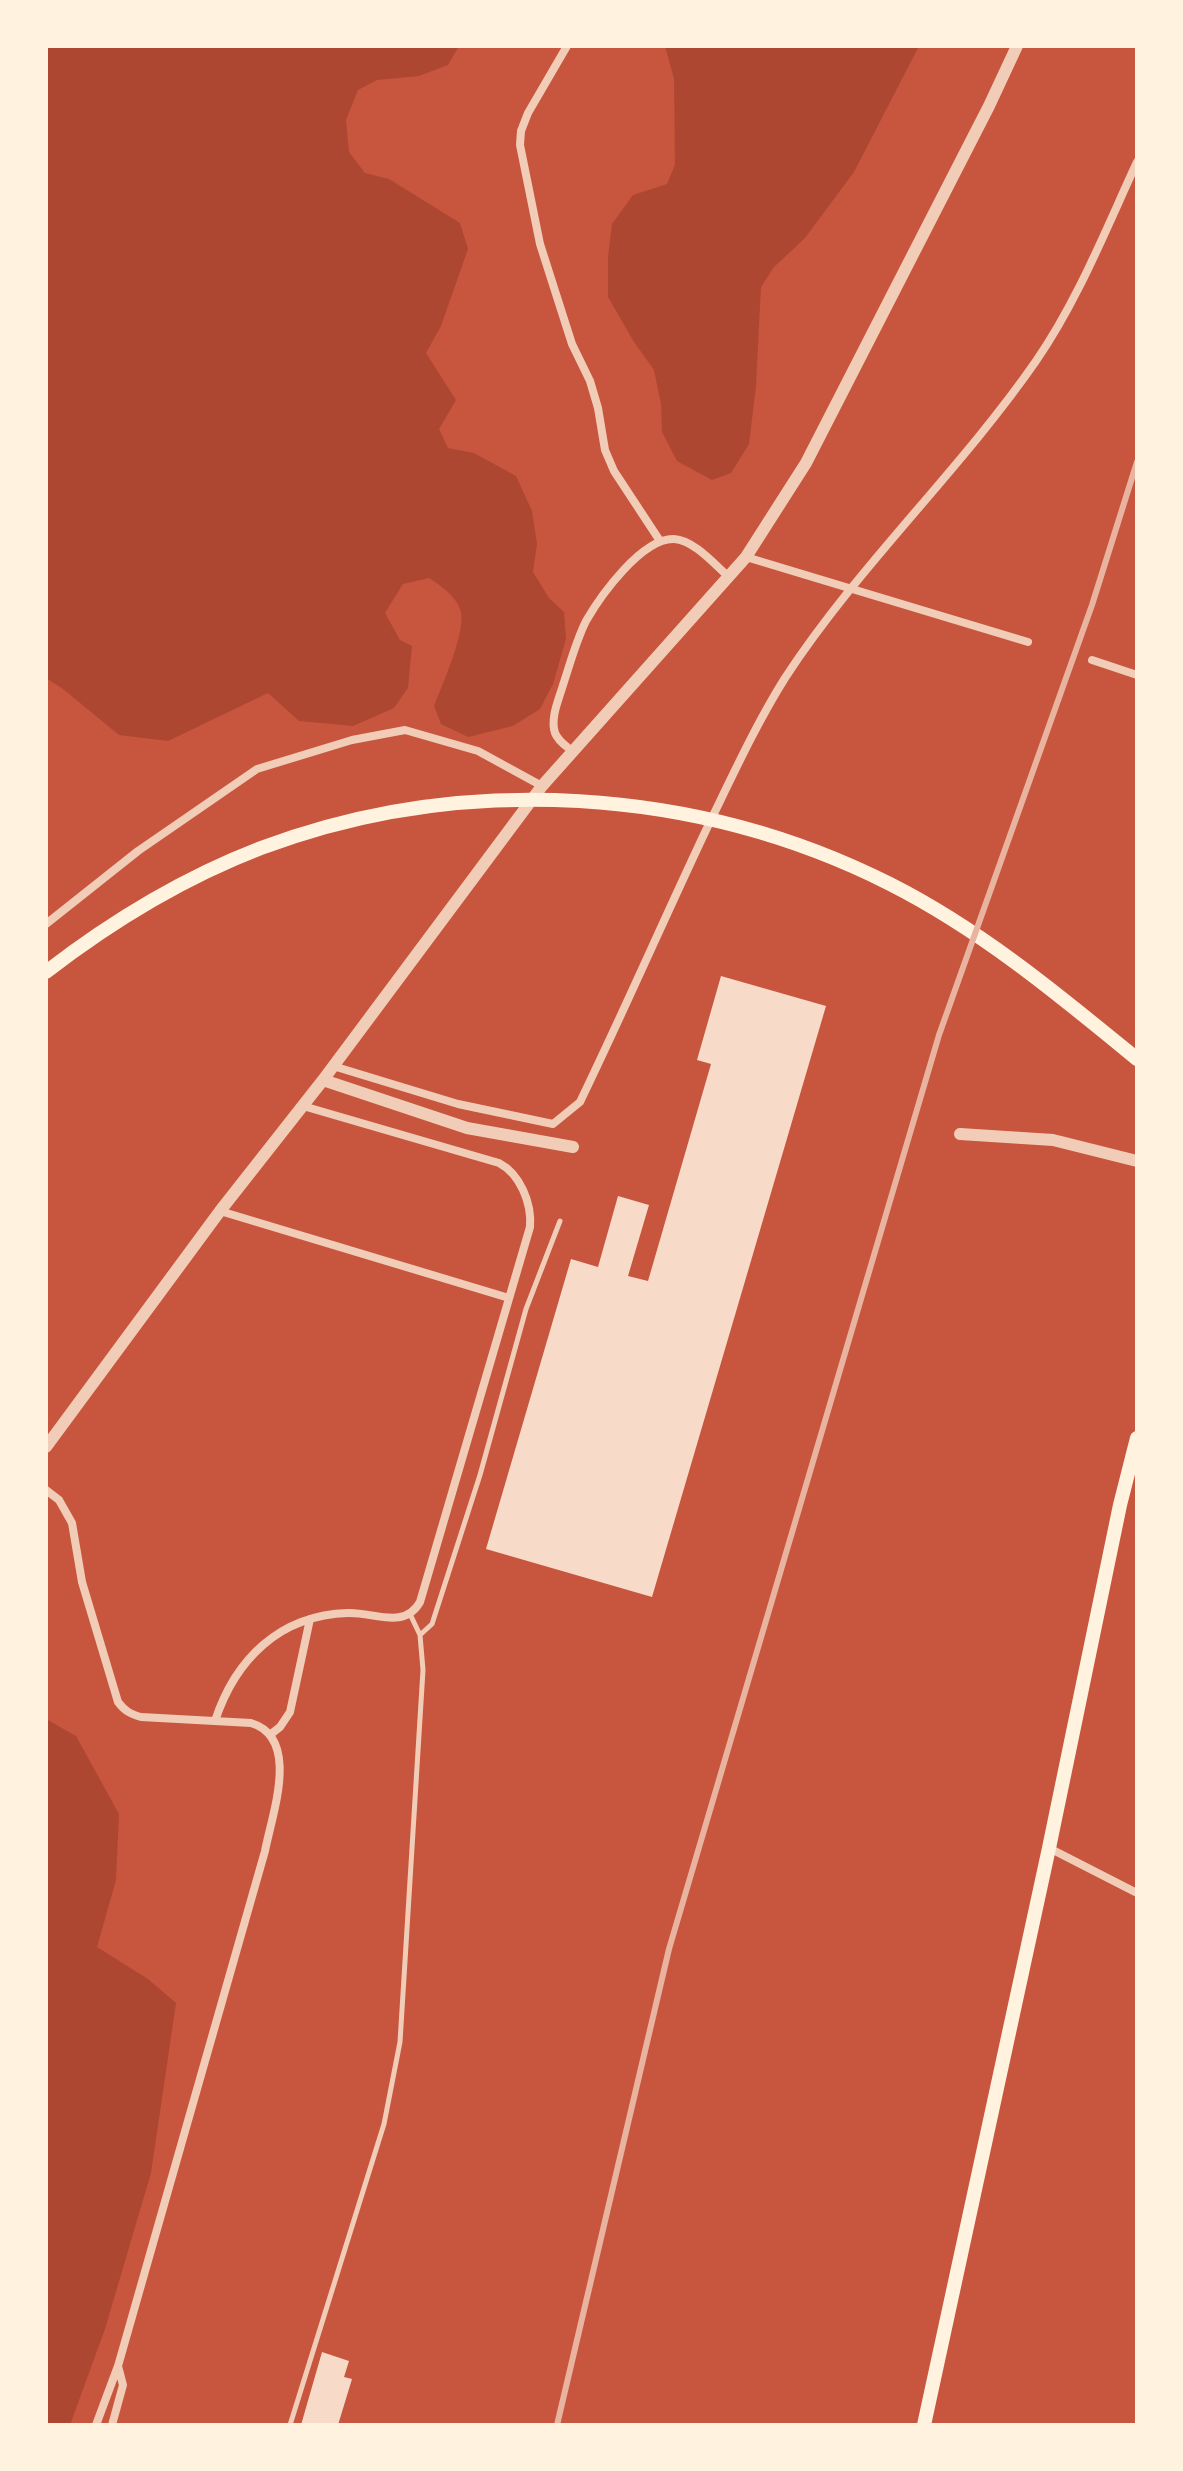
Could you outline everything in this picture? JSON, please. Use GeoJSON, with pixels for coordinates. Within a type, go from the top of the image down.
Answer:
{"type":"FeatureCollection","features":[{"type":"Feature","properties":{"kind":"main road"},"geometry":{"type":"LineString","coordinates":[[46,972],[130,913],[221,865],[263,848],[359,819],[454,805],[555,800],[606,802],[716,821],[806,848],[889,884],[971,931],[1051,988],[1137,1059]]}},
{"type":"Feature","properties":{"kind":"main road"},"geometry":{"type":"LineString","coordinates":[[924,2425],[1120,1505],[1137,1438]]}},
{"type":"Feature","properties":{"kind":"street"},"geometry":{"type":"LineString","coordinates":[[567,46],[528,113],[521,131],[520,145],[540,244],[572,344],[590,381],[605,450],[614,471],[660,541]]}},
{"type":"Feature","properties":{"kind":"street"},"geometry":{"type":"LineString","coordinates":[[46,1447],[220,1211],[323,1080],[542,786],[746,557],[806,463],[1017,46]]}},
{"type":"Feature","properties":{"kind":"street"},"geometry":{"type":"LineString","coordinates":[[333,1066],[458,1104],[553,1124],[580,1102],[738,765],[783,682],[822,625],[967,451],[1042,352],[1083,277],[1137,162]]}},
{"type":"Feature","properties":{"kind":"street"},"geometry":{"type":"LineString","coordinates":[[572,751],[554,731],[554,718],[586,621],[614,582],[639,556],[660,541],[672,539],[690,544],[729,577]]}},
{"type":"Feature","properties":{"kind":"street"},"geometry":{"type":"LineString","coordinates":[[746,557],[1028,642]]}},
{"type":"Feature","properties":{"kind":"street"},"geometry":{"type":"LineString","coordinates":[[1092,660],[1137,675]]}},
{"type":"Feature","properties":{"kind":"street"},"geometry":{"type":"LineString","coordinates":[[46,924],[138,851],[257,769],[352,740],[405,730],[478,751],[542,786]]}},
{"type":"Feature","properties":{"kind":"street"},"geometry":{"type":"LineString","coordinates":[[323,1080],[467,1128],[573,1147]]}},
{"type":"Feature","properties":{"kind":"street"},"geometry":{"type":"LineString","coordinates":[[215,1721],[229,1685],[250,1655],[285,1630],[310,1619],[349,1613],[395,1618],[410,1614],[420,1602],[531,1217],[518,1180],[507,1167],[303,1106]]}},
{"type":"Feature","properties":{"kind":"street"},"geometry":{"type":"LineString","coordinates":[[960,1134],[1053,1140],[1137,1161]]}},
{"type":"Feature","properties":{"kind":"street"},"geometry":{"type":"LineString","coordinates":[[220,1211],[509,1298]]}},
{"type":"Feature","properties":{"kind":"street"},"geometry":{"type":"LineString","coordinates":[[46,1490],[59,1500],[72,1523],[82,1582],[118,1702],[130,1714],[141,1717],[262,1726],[278,1746],[280,1758],[265,1851],[118,2366],[96,2425]]}},
{"type":"Feature","properties":{"kind":"street"},"geometry":{"type":"LineString","coordinates":[[271,1734],[290,1712],[310,1619]]}},
{"type":"Feature","properties":{"kind":"street"},"geometry":{"type":"LineString","coordinates":[[1049,1848],[1137,1893]]}},
{"type":"Feature","properties":{"kind":"street"},"geometry":{"type":"LineString","coordinates":[[112,2425],[123,2385],[118,2366]]}},
{"type":"Feature","properties":{"kind":"lane"},"geometry":{"type":"LineString","coordinates":[[420,1635],[432,1624],[480,1475],[526,1309],[560,1221]]}},
{"type":"Feature","properties":{"kind":"lane"},"geometry":{"type":"LineString","coordinates":[[290,2425],[384,2124],[400,2042],[423,1670],[420,1635],[410,1614]]}},
{"type":"Feature","properties":{"kind":"shaded area"},"geometry":{"type":"Polygon","coordinates":[[[46,46],[459,46],[448,65],[419,76],[377,80],[358,90],[346,120],[349,152],[365,173],[389,179],[460,223],[468,249],[441,326],[426,353],[456,400],[439,429],[448,448],[474,453],[516,476],[532,511],[537,544],[533,572],[549,598],[564,612],[566,639],[553,684],[540,709],[513,726],[468,737],[441,724],[434,706],[453,657],[462,618],[455,599],[429,578],[403,584],[385,613],[400,640],[412,646],[408,688],[394,708],[353,726],[299,721],[268,693],[168,741],[119,735],[46,678],[46,46]]]}},
{"type":"Feature","properties":{"kind":"shaded area"},"geometry":{"type":"Polygon","coordinates":[[[665,46],[919,46],[854,172],[805,238],[774,267],[761,287],[756,386],[749,444],[731,473],[712,480],[677,461],[662,432],[661,404],[654,370],[608,297],[612,224],[633,195],[667,184],[675,165],[674,79],[665,46]]]}},
{"type":"Feature","properties":{"kind":"shaded area"},"geometry":{"type":"Polygon","coordinates":[[[46,1719],[76,1736],[119,1814],[116,1880],[97,1947],[148,1979],[176,2003],[151,2173],[105,2329],[70,2425],[46,2425],[46,1719]]]}},
{"type":"Feature","properties":{"kind":"building"},"geometry":{"type":"Polygon","coordinates":[[[721,976],[826,1006],[652,1597],[486,1549],[571,1259],[598,1267],[618,1196],[649,1205],[628,1276],[648,1281],[711,1064],[697,1060],[721,976]]]}},
{"type":"Feature","properties":{"kind":"building"},"geometry":{"type":"Polygon","coordinates":[[[322,2352],[349,2361],[344,2377],[352,2379],[338,2425],[301,2425],[322,2352]]]}},
{"type":"Feature","properties":{"kind":"railway"},"geometry":{"type":"LineString","coordinates":[[557,2425],[669,1949],[939,1035],[1092,605],[1137,462]]}}]}
